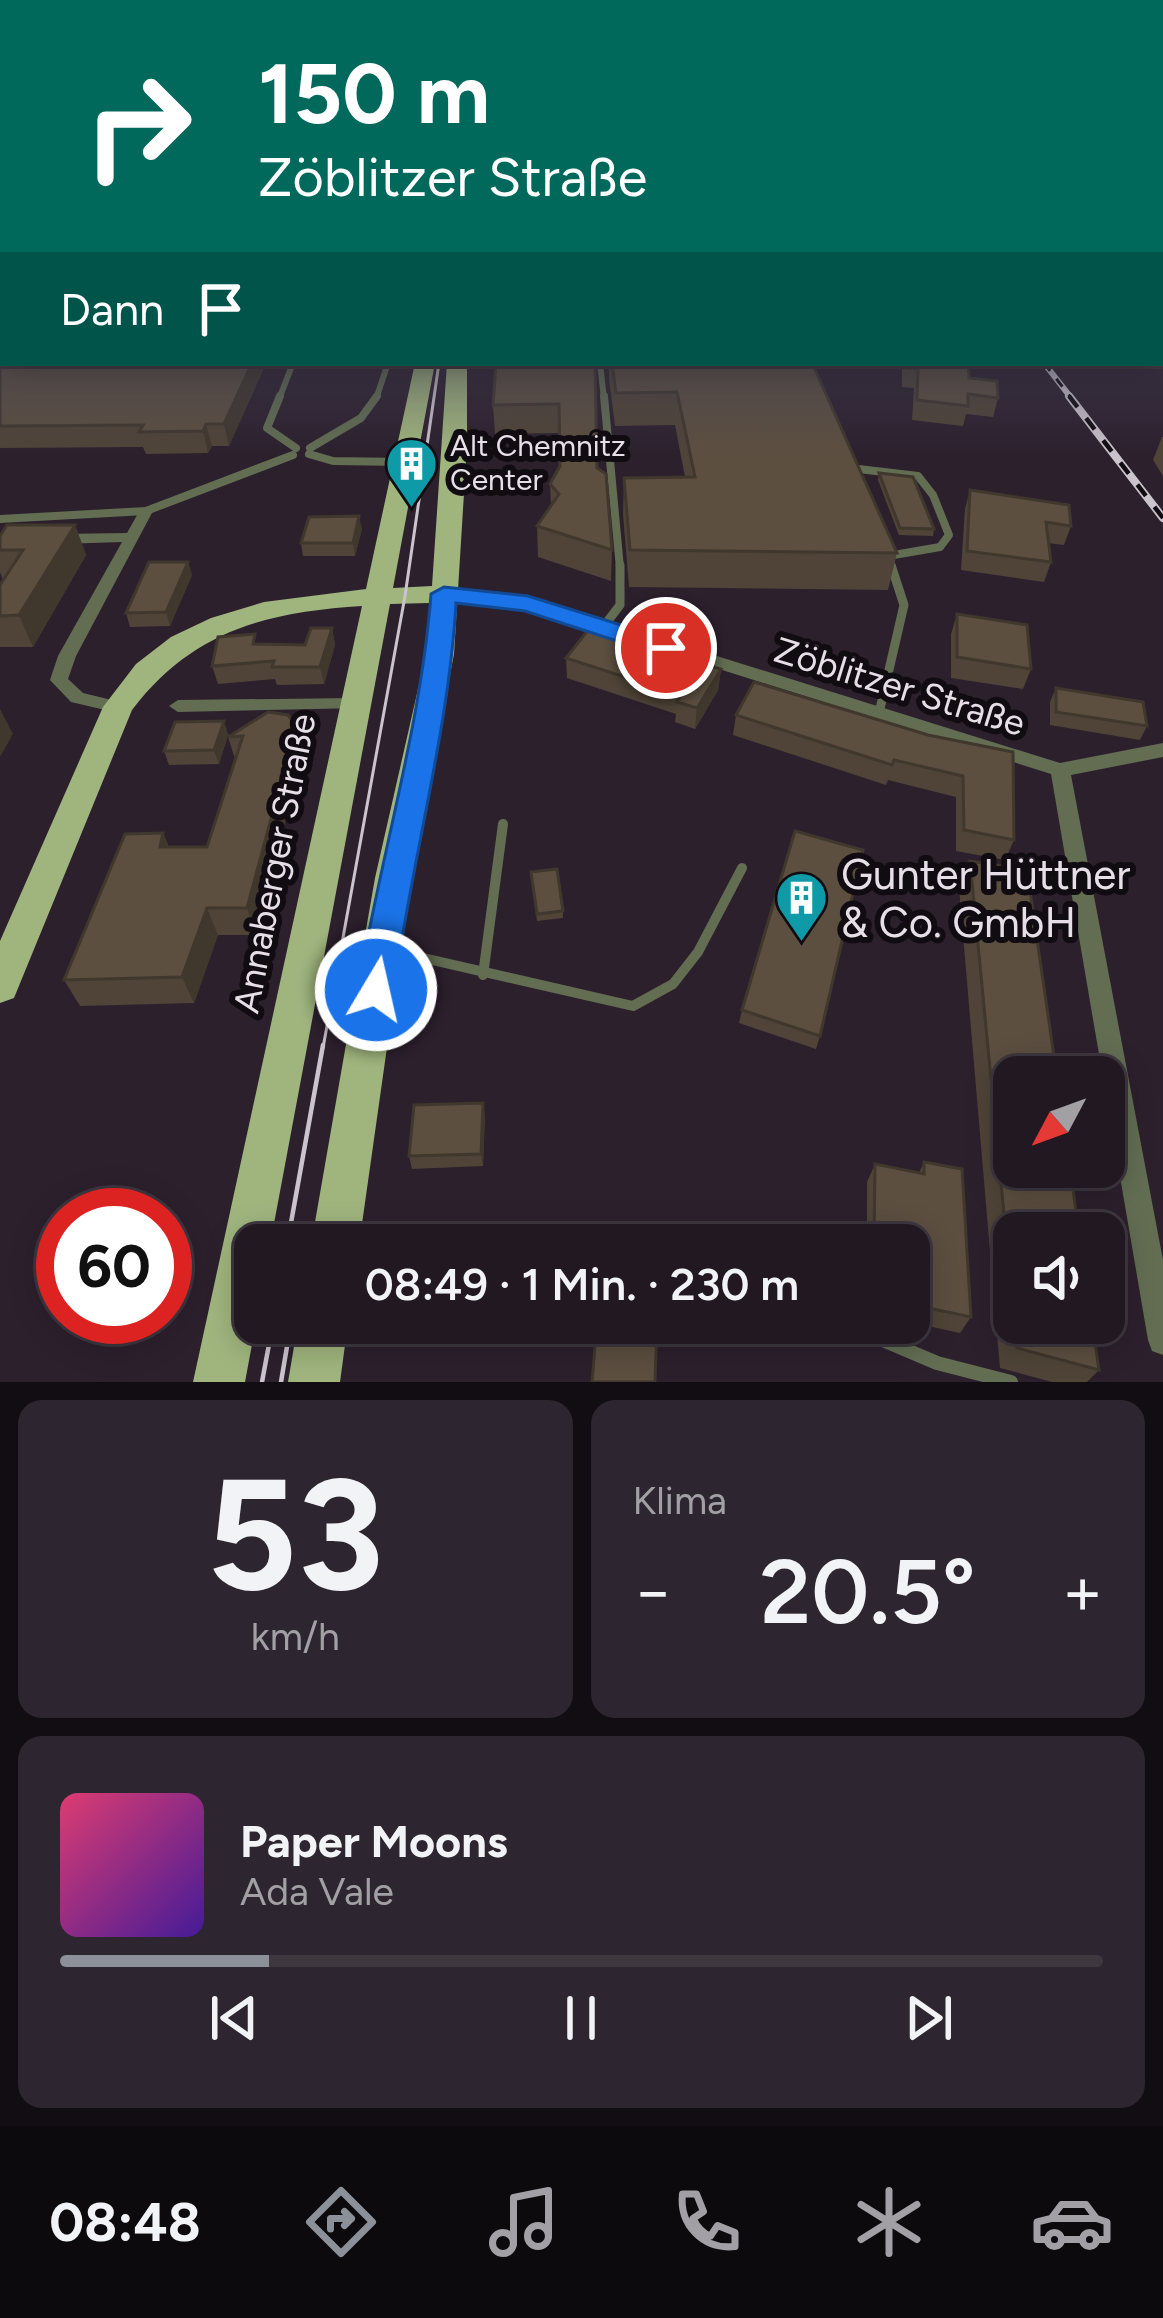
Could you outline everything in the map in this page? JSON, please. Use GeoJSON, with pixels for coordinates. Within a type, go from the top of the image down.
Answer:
{"type":"FeatureCollection","features":[{"type":"Feature","properties":{"kind":"main road","name":"Annaberger Straße"},"geometry":{"type":"LineString","coordinates":[[219,1382],[424,366]]}},
{"type":"Feature","properties":{"kind":"main road"},"geometry":{"type":"LineString","coordinates":[[338,1224],[382,948],[440,654],[456,446],[457,366]]}},
{"type":"Feature","properties":{"kind":"main road"},"geometry":{"type":"LineString","coordinates":[[0,986],[118,707],[132,685],[154,665],[188,640],[232,620],[314,601],[444,594]]}},
{"type":"Feature","properties":{"kind":"main road"},"geometry":{"type":"LineString","coordinates":[[314,1382],[320,1344]]}},
{"type":"Feature","properties":{"kind":"street"},"geometry":{"type":"LineString","coordinates":[[118,707],[77,698],[59,680],[67,656],[146,511]]}},
{"type":"Feature","properties":{"kind":"street"},"geometry":{"type":"LineString","coordinates":[[44,539],[132,537]]}},
{"type":"Feature","properties":{"kind":"street","name":"Zöblitzer Straße"},"geometry":{"type":"LineString","coordinates":[[444,594],[528,604],[1060,770]]}},
{"type":"Feature","properties":{"kind":"street"},"geometry":{"type":"LineString","coordinates":[[178,706],[355,704]]}},
{"type":"Feature","properties":{"kind":"street"},"geometry":{"type":"LineString","coordinates":[[1163,750],[1060,770],[1163,1340]]}},
{"type":"Feature","properties":{"kind":"lane"},"geometry":{"type":"LineString","coordinates":[[292,366],[267,428],[295,451]]}},
{"type":"Feature","properties":{"kind":"lane"},"geometry":{"type":"LineString","coordinates":[[309,451],[365,418],[379,399],[387,366]]}},
{"type":"Feature","properties":{"kind":"lane"},"geometry":{"type":"LineString","coordinates":[[604,626],[620,605],[617,503],[600,366],[618,368]]}},
{"type":"Feature","properties":{"kind":"lane"},"geometry":{"type":"LineString","coordinates":[[0,519],[146,511],[295,451],[333,460],[404,462]]}},
{"type":"Feature","properties":{"kind":"lane"},"geometry":{"type":"LineString","coordinates":[[843,451],[860,490]]}},
{"type":"Feature","properties":{"kind":"lane"},"geometry":{"type":"LineString","coordinates":[[850,468],[911,470],[929,482],[949,535],[940,547],[888,556]]}},
{"type":"Feature","properties":{"kind":"lane"},"geometry":{"type":"LineString","coordinates":[[878,534],[904,605],[879,713]]}},
{"type":"Feature","properties":{"kind":"lane"},"geometry":{"type":"LineString","coordinates":[[484,975],[503,824]]}},
{"type":"Feature","properties":{"kind":"lane"},"geometry":{"type":"LineString","coordinates":[[382,948],[633,1006],[673,984],[698,952],[742,868]]}},
{"type":"Feature","properties":{"kind":"lane"},"geometry":{"type":"LineString","coordinates":[[892,1344],[937,1363],[1011,1382]]}},
{"type":"Feature","properties":{"kind":"building"},"geometry":{"type":"Polygon","coordinates":[[[0,366],[251,366],[224,424],[206,424],[203,431],[139,432],[143,425],[0,426],[0,366]]]}},
{"type":"Feature","properties":{"kind":"building"},"geometry":{"type":"Polygon","coordinates":[[[496,366],[595,366],[597,468],[606,474],[612,550],[537,526],[559,494],[550,484],[560,466],[559,404],[493,405],[496,366]]]}},
{"type":"Feature","properties":{"kind":"building"},"geometry":{"type":"Polygon","coordinates":[[[612,366],[813,366],[897,553],[630,550],[624,478],[695,477],[677,392],[616,393],[612,366]]]}},
{"type":"Feature","properties":{"kind":"building"},"geometry":{"type":"Polygon","coordinates":[[[968,366],[969,378],[997,381],[998,398],[968,394],[968,406],[917,400],[918,369],[907,368],[968,366]]]}},
{"type":"Feature","properties":{"kind":"building"},"geometry":{"type":"Polygon","coordinates":[[[879,473],[913,477],[934,529],[900,528],[879,473]]]}},
{"type":"Feature","properties":{"kind":"building"},"geometry":{"type":"Polygon","coordinates":[[[970,490],[1069,505],[1071,526],[1046,522],[1051,562],[967,551],[970,490]]]}},
{"type":"Feature","properties":{"kind":"building"},"geometry":{"type":"Polygon","coordinates":[[[359,516],[353,543],[301,543],[309,517],[359,516]]]}},
{"type":"Feature","properties":{"kind":"building"},"geometry":{"type":"Polygon","coordinates":[[[7,525],[75,525],[19,615],[0,616],[0,585],[23,550],[0,550],[0,536],[7,525]]]}},
{"type":"Feature","properties":{"kind":"building"},"geometry":{"type":"Polygon","coordinates":[[[149,562],[188,562],[166,612],[126,613],[149,562]]]}},
{"type":"Feature","properties":{"kind":"building"},"geometry":{"type":"Polygon","coordinates":[[[957,614],[1027,625],[1031,669],[957,657],[957,614]]]}},
{"type":"Feature","properties":{"kind":"building"},"geometry":{"type":"Polygon","coordinates":[[[311,628],[332,628],[320,667],[272,667],[274,661],[212,666],[218,637],[255,634],[253,644],[305,645],[311,628]]]}},
{"type":"Feature","properties":{"kind":"building"},"geometry":{"type":"Polygon","coordinates":[[[589,629],[721,669],[697,708],[677,702],[681,695],[566,658],[589,629]]]}},
{"type":"Feature","properties":{"kind":"building"},"geometry":{"type":"Polygon","coordinates":[[[754,682],[928,735],[1013,752],[1014,840],[964,830],[963,776],[894,760],[892,765],[736,715],[754,682]]]}},
{"type":"Feature","properties":{"kind":"building"},"geometry":{"type":"Polygon","coordinates":[[[1056,688],[1143,702],[1147,726],[1056,712],[1056,688]]]}},
{"type":"Feature","properties":{"kind":"building"},"geometry":{"type":"Polygon","coordinates":[[[268,712],[288,715],[296,726],[247,908],[207,908],[182,977],[64,980],[125,834],[163,833],[160,847],[207,847],[243,736],[228,737],[268,712]]]}},
{"type":"Feature","properties":{"kind":"building"},"geometry":{"type":"Polygon","coordinates":[[[224,721],[214,750],[164,751],[175,722],[224,721]]]}},
{"type":"Feature","properties":{"kind":"building","name":"Gunter Hüttner & Co. GmbH"},"geometry":{"type":"Polygon","coordinates":[[[795,831],[863,850],[820,1036],[742,1010],[795,831]]]}},
{"type":"Feature","properties":{"kind":"building"},"geometry":{"type":"Polygon","coordinates":[[[970,861],[1027,870],[1054,1056],[993,1056],[993,1100],[970,861]]]}},
{"type":"Feature","properties":{"kind":"building"},"geometry":{"type":"Polygon","coordinates":[[[557,869],[563,911],[537,914],[531,872],[557,869]]]}},
{"type":"Feature","properties":{"kind":"building"},"geometry":{"type":"Polygon","coordinates":[[[483,1103],[481,1154],[409,1156],[414,1105],[483,1103]]]}},
{"type":"Feature","properties":{"kind":"building"},"geometry":{"type":"Polygon","coordinates":[[[924,1162],[962,1169],[971,1317],[930,1308],[930,1224],[874,1224],[875,1164],[924,1174],[924,1162]]]}},
{"type":"Feature","properties":{"kind":"building"},"geometry":{"type":"Polygon","coordinates":[[[1001,1188],[1073,1188],[1076,1212],[1004,1212],[1001,1188]]]}},
{"type":"Feature","properties":{"kind":"building"},"geometry":{"type":"Polygon","coordinates":[[[595,1344],[656,1344],[655,1382],[592,1382],[595,1344]]]}},
{"type":"Feature","properties":{"kind":"building"},"geometry":{"type":"Polygon","coordinates":[[[1017,1344],[1095,1344],[1099,1370],[1017,1348],[1017,1344]]]}},
{"type":"Feature","properties":{"kind":"tram line"},"geometry":{"type":"LineString","coordinates":[[323,1048],[405,596],[439,366]]}},
{"type":"Feature","properties":{"kind":"tram line"},"geometry":{"type":"LineString","coordinates":[[291,1224],[323,1045]]}},
{"type":"Feature","properties":{"kind":"tram line"},"geometry":{"type":"LineString","coordinates":[[262,1382],[269,1344]]}},
{"type":"Feature","properties":{"kind":"tram line"},"geometry":{"type":"LineString","coordinates":[[281,1382],[287,1344]]}},
{"type":"Feature","properties":{"kind":"railway"},"geometry":{"type":"LineString","coordinates":[[1046,366],[1072,399]]}},
{"type":"Feature","properties":{"kind":"railway"},"geometry":{"type":"LineString","coordinates":[[1069,396],[1163,518]]}},
{"type":"Feature","properties":{"kind":"place","name":"Alt Chemnitz Center"},"geometry":{"type":"Point","coordinates":[411,509]}},
{"type":"Feature","properties":{"kind":"place","name":"Gunter Hüttner & Co. GmbH"},"geometry":{"type":"Point","coordinates":[802,944]}},
{"type":"Feature","properties":{"kind":"route"},"geometry":{"type":"LineString","coordinates":[[376,990],[393,878],[440,654],[444,594],[528,604],[666,648]]}}]}
